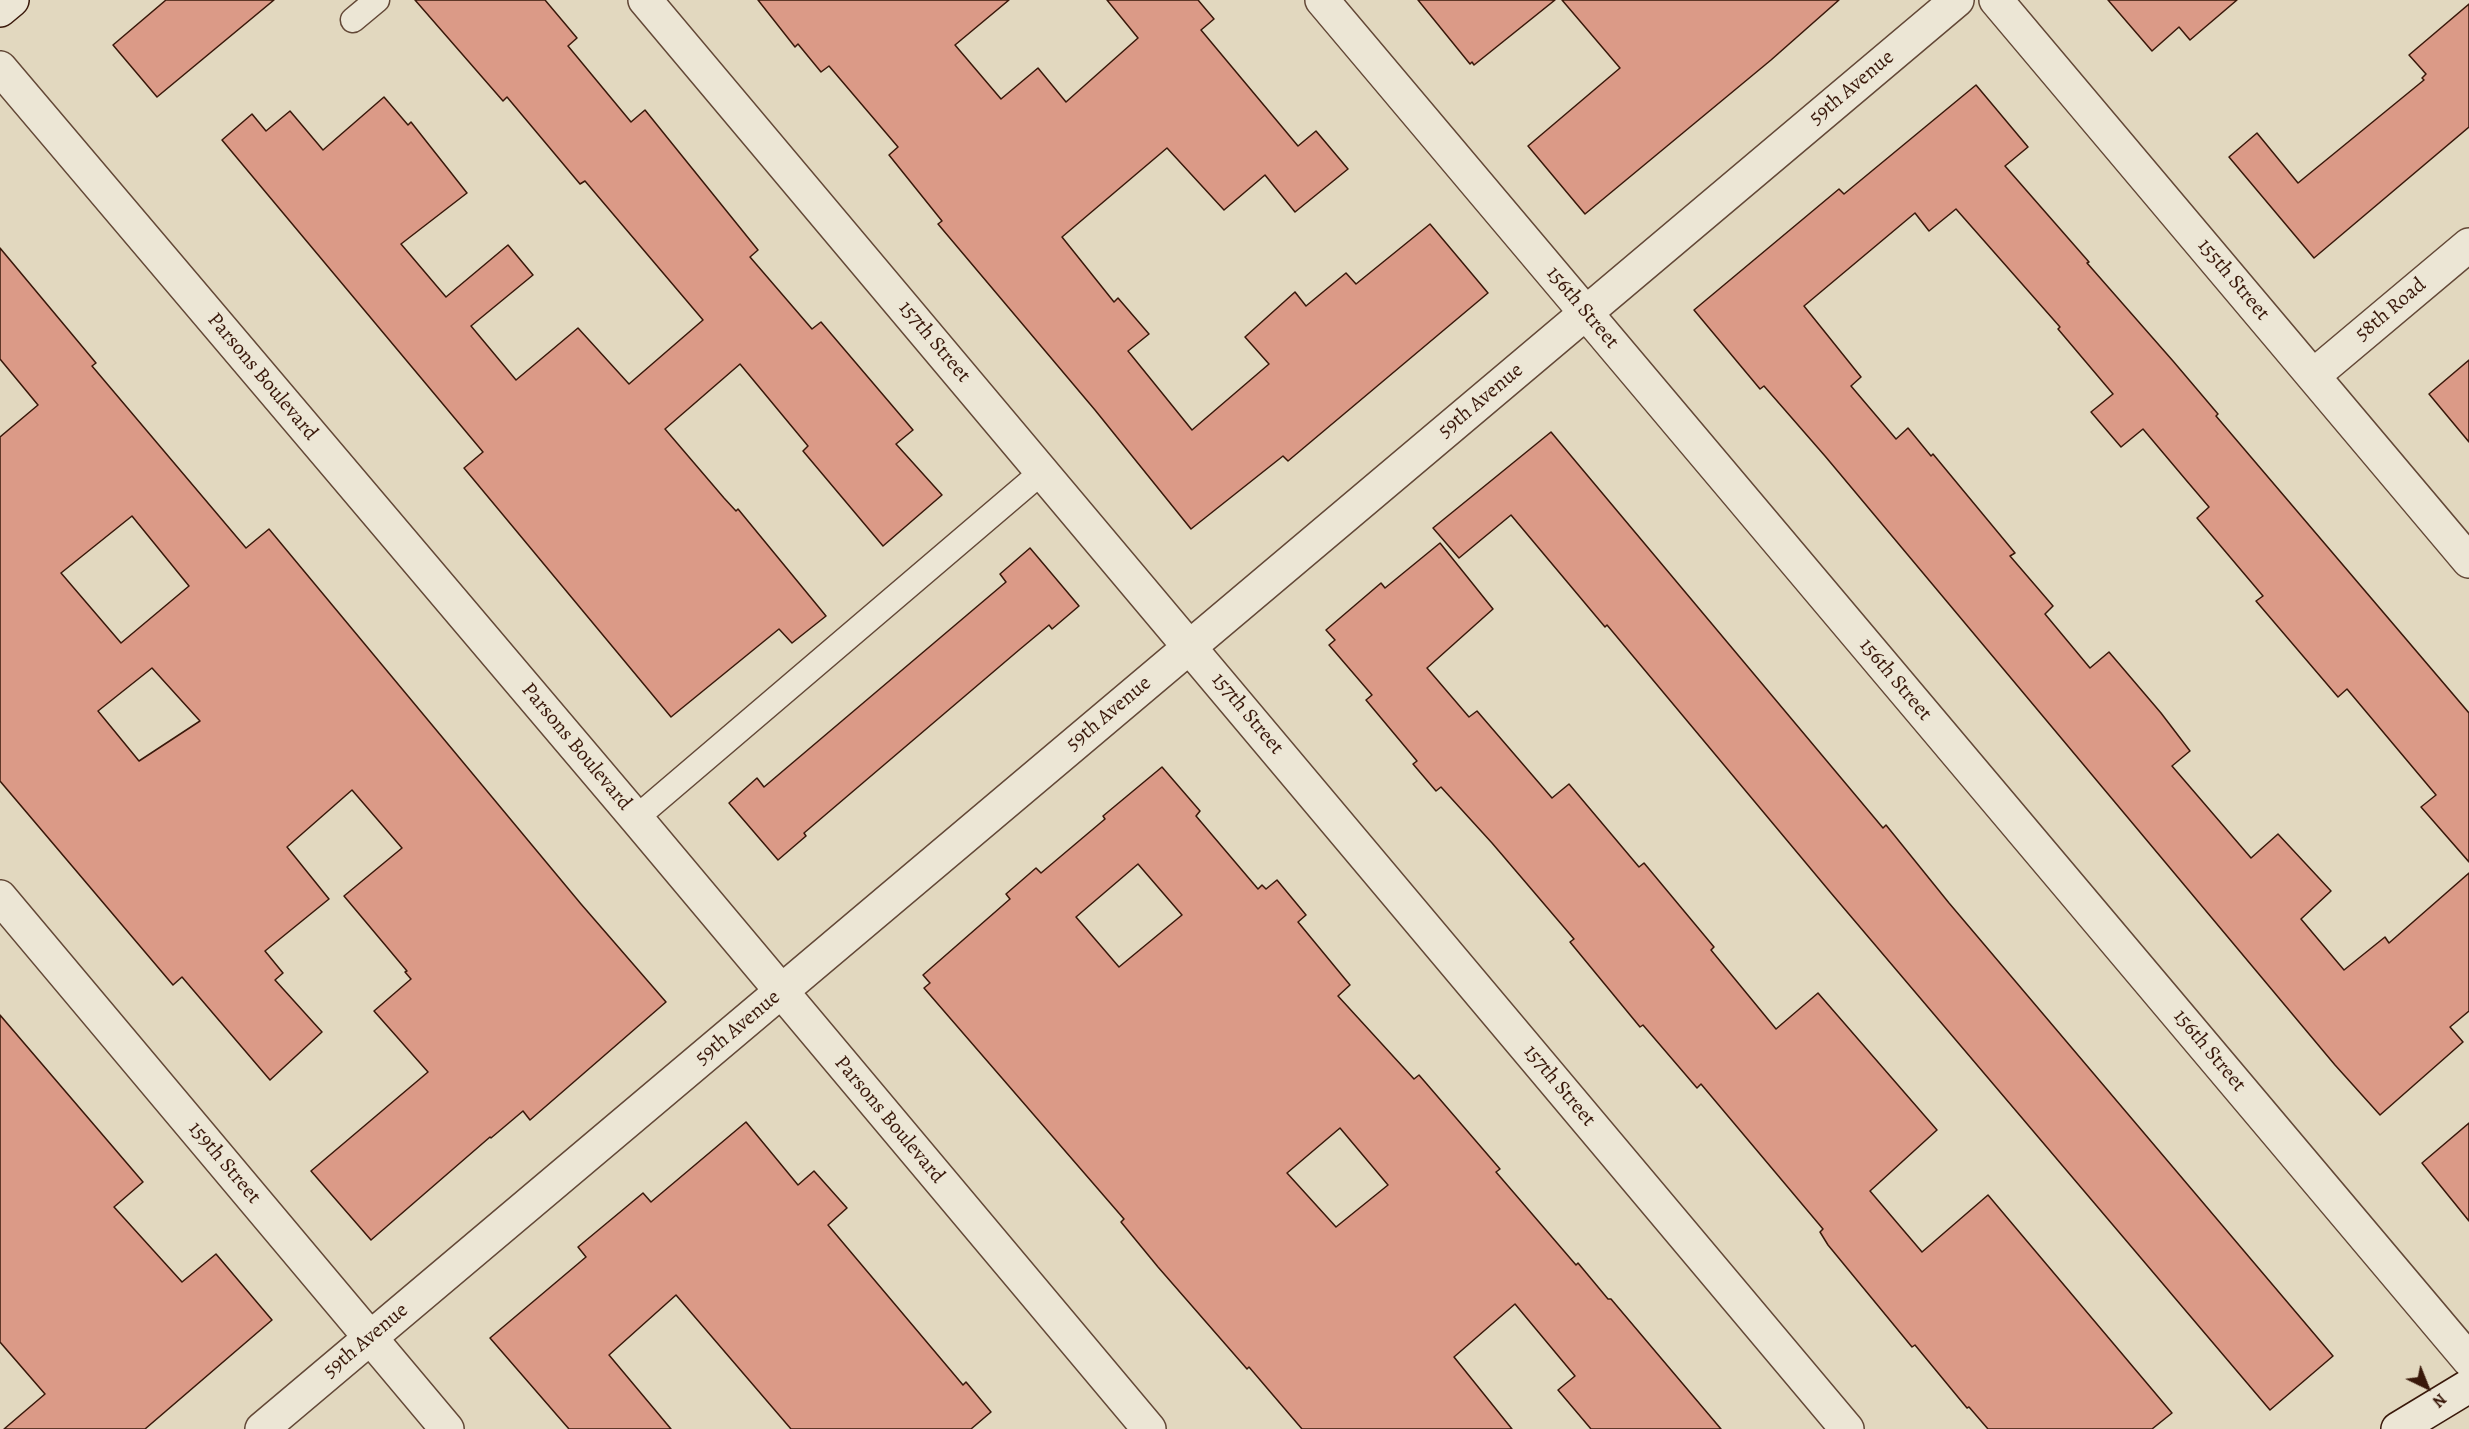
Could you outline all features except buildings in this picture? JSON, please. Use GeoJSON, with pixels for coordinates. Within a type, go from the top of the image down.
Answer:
{"type":"FeatureCollection","features":[{"type":"Feature","properties":{"kind":"street"},"geometry":{"type":"LineString","coordinates":[[0,10],[12,0]]}},
{"type":"Feature","properties":{"kind":"street","name":"157th Street"},"geometry":{"type":"LineString","coordinates":[[645,0],[1847,1429]]}},
{"type":"Feature","properties":{"kind":"street","name":"156th Street"},"geometry":{"type":"LineString","coordinates":[[1322,0],[2469,1360]]}},
{"type":"Feature","properties":{"kind":"street","name":"59th Avenue"},"geometry":{"type":"LineString","coordinates":[[262,1429],[1957,0]]}},
{"type":"Feature","properties":{"kind":"street","name":"155th Street"},"geometry":{"type":"LineString","coordinates":[[1996,0],[2469,561]]}},
{"type":"Feature","properties":{"kind":"street","name":"Parsons Boulevard"},"geometry":{"type":"LineString","coordinates":[[0,68],[636,818],[1149,1429]]}},
{"type":"Feature","properties":{"kind":"street","name":"58th Road"},"geometry":{"type":"LineString","coordinates":[[2313,376],[2469,245]]}},
{"type":"Feature","properties":{"kind":"street","name":"159th Street"},"geometry":{"type":"LineString","coordinates":[[0,897],[447,1429]]}},
{"type":"Feature","properties":{"kind":"street"},"geometry":{"type":"LineString","coordinates":[[2398,1429],[2469,1386]]}},
{"type":"Feature","properties":{"kind":"lane"},"geometry":{"type":"LineString","coordinates":[[353,20],[376,0]]}},
{"type":"Feature","properties":{"kind":"lane"},"geometry":{"type":"LineString","coordinates":[[636,818],[1043,471]]}}]}
